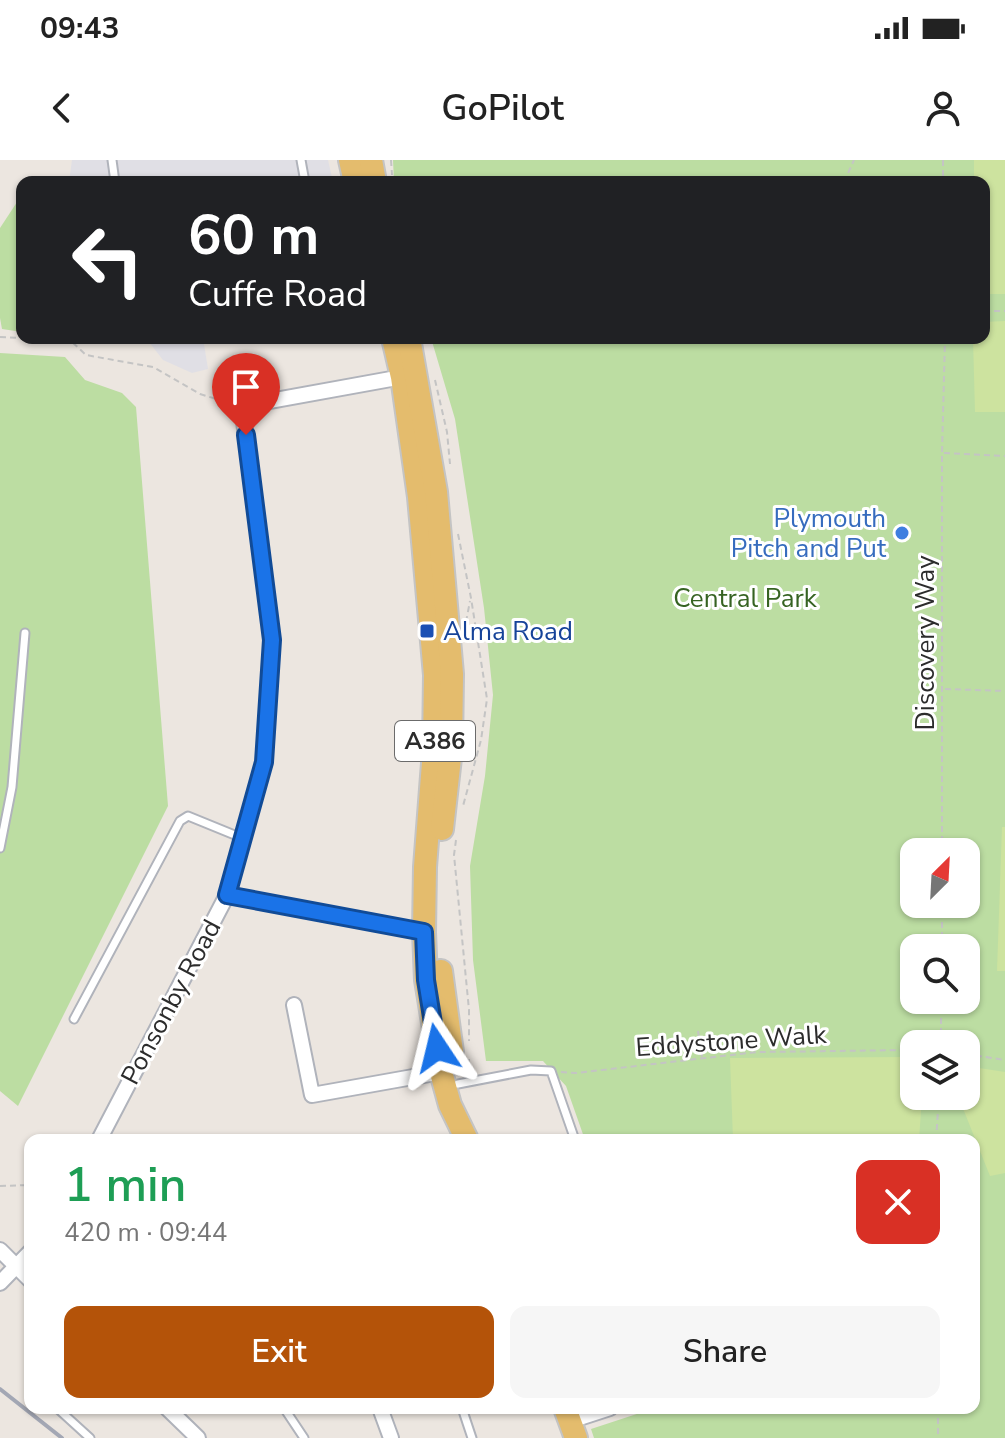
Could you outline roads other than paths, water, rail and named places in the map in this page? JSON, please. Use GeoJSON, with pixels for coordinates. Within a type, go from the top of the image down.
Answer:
{"type":"FeatureCollection","features":[{"type":"Feature","properties":{"kind":"main road","name":"A386"},"geometry":{"type":"LineString","coordinates":[[394,344],[419,497],[435,675],[434,750],[425,867],[426,980],[450,1078]]}},
{"type":"Feature","properties":{"kind":"main road","name":"A386"},"geometry":{"type":"LineString","coordinates":[[410,344],[436,492],[452,674],[451,749],[438,866],[439,933],[450,1105],[465,1134]]}},
{"type":"Feature","properties":{"kind":"street","name":"Ponsonby Road"},"geometry":{"type":"LineString","coordinates":[[102,1134],[227,895],[264,762],[272,640],[242,406],[402,377]]}},
{"type":"Feature","properties":{"kind":"street"},"geometry":{"type":"LineString","coordinates":[[227,895],[424,932]]}},
{"type":"Feature","properties":{"kind":"street"},"geometry":{"type":"LineString","coordinates":[[294,1005],[312,1095],[450,1078]]}},
{"type":"Feature","properties":{"kind":"street"},"geometry":{"type":"LineString","coordinates":[[0,1250],[24,1274]]}},
{"type":"Feature","properties":{"kind":"street"},"geometry":{"type":"LineString","coordinates":[[0,1283],[24,1258]]}},
{"type":"Feature","properties":{"kind":"street"},"geometry":{"type":"LineString","coordinates":[[173,1414],[198,1438]]}},
{"type":"Feature","properties":{"kind":"street"},"geometry":{"type":"LineString","coordinates":[[382,1414],[391,1438]]}},
{"type":"Feature","properties":{"kind":"street"},"geometry":{"type":"LineString","coordinates":[[571,1422],[593,1414]]}},
{"type":"Feature","properties":{"kind":"lane"},"geometry":{"type":"LineString","coordinates":[[0,848],[12,787],[25,633]]}},
{"type":"Feature","properties":{"kind":"lane"},"geometry":{"type":"LineString","coordinates":[[74,1019],[180,821],[188,816],[242,838]]}},
{"type":"Feature","properties":{"kind":"lane"},"geometry":{"type":"LineString","coordinates":[[450,1078],[551,1071],[573,1134]]}},
{"type":"Feature","properties":{"kind":"lane"},"geometry":{"type":"LineString","coordinates":[[64,1414],[90,1438]]}},
{"type":"Feature","properties":{"kind":"lane"},"geometry":{"type":"LineString","coordinates":[[288,1414],[304,1438]]}},
{"type":"Feature","properties":{"kind":"lane"},"geometry":{"type":"LineString","coordinates":[[464,1414],[472,1438]]}},
{"type":"Feature","properties":{"kind":"railway"},"geometry":{"type":"LineString","coordinates":[[0,1389],[24,1408]]}},
{"type":"Feature","properties":{"kind":"railway"},"geometry":{"type":"LineString","coordinates":[[32,1414],[62,1438]]}},
{"type":"Feature","properties":{"kind":"place","name":"Plymouth Pitch and Put"},"geometry":{"type":"Point","coordinates":[902,533]}},
{"type":"Feature","properties":{"kind":"place","name":"Alma Road"},"geometry":{"type":"Point","coordinates":[427,631]}},
{"type":"Feature","properties":{"kind":"park label","name":"Central Park"},"geometry":{"type":"Point","coordinates":[745,598]}}]}
